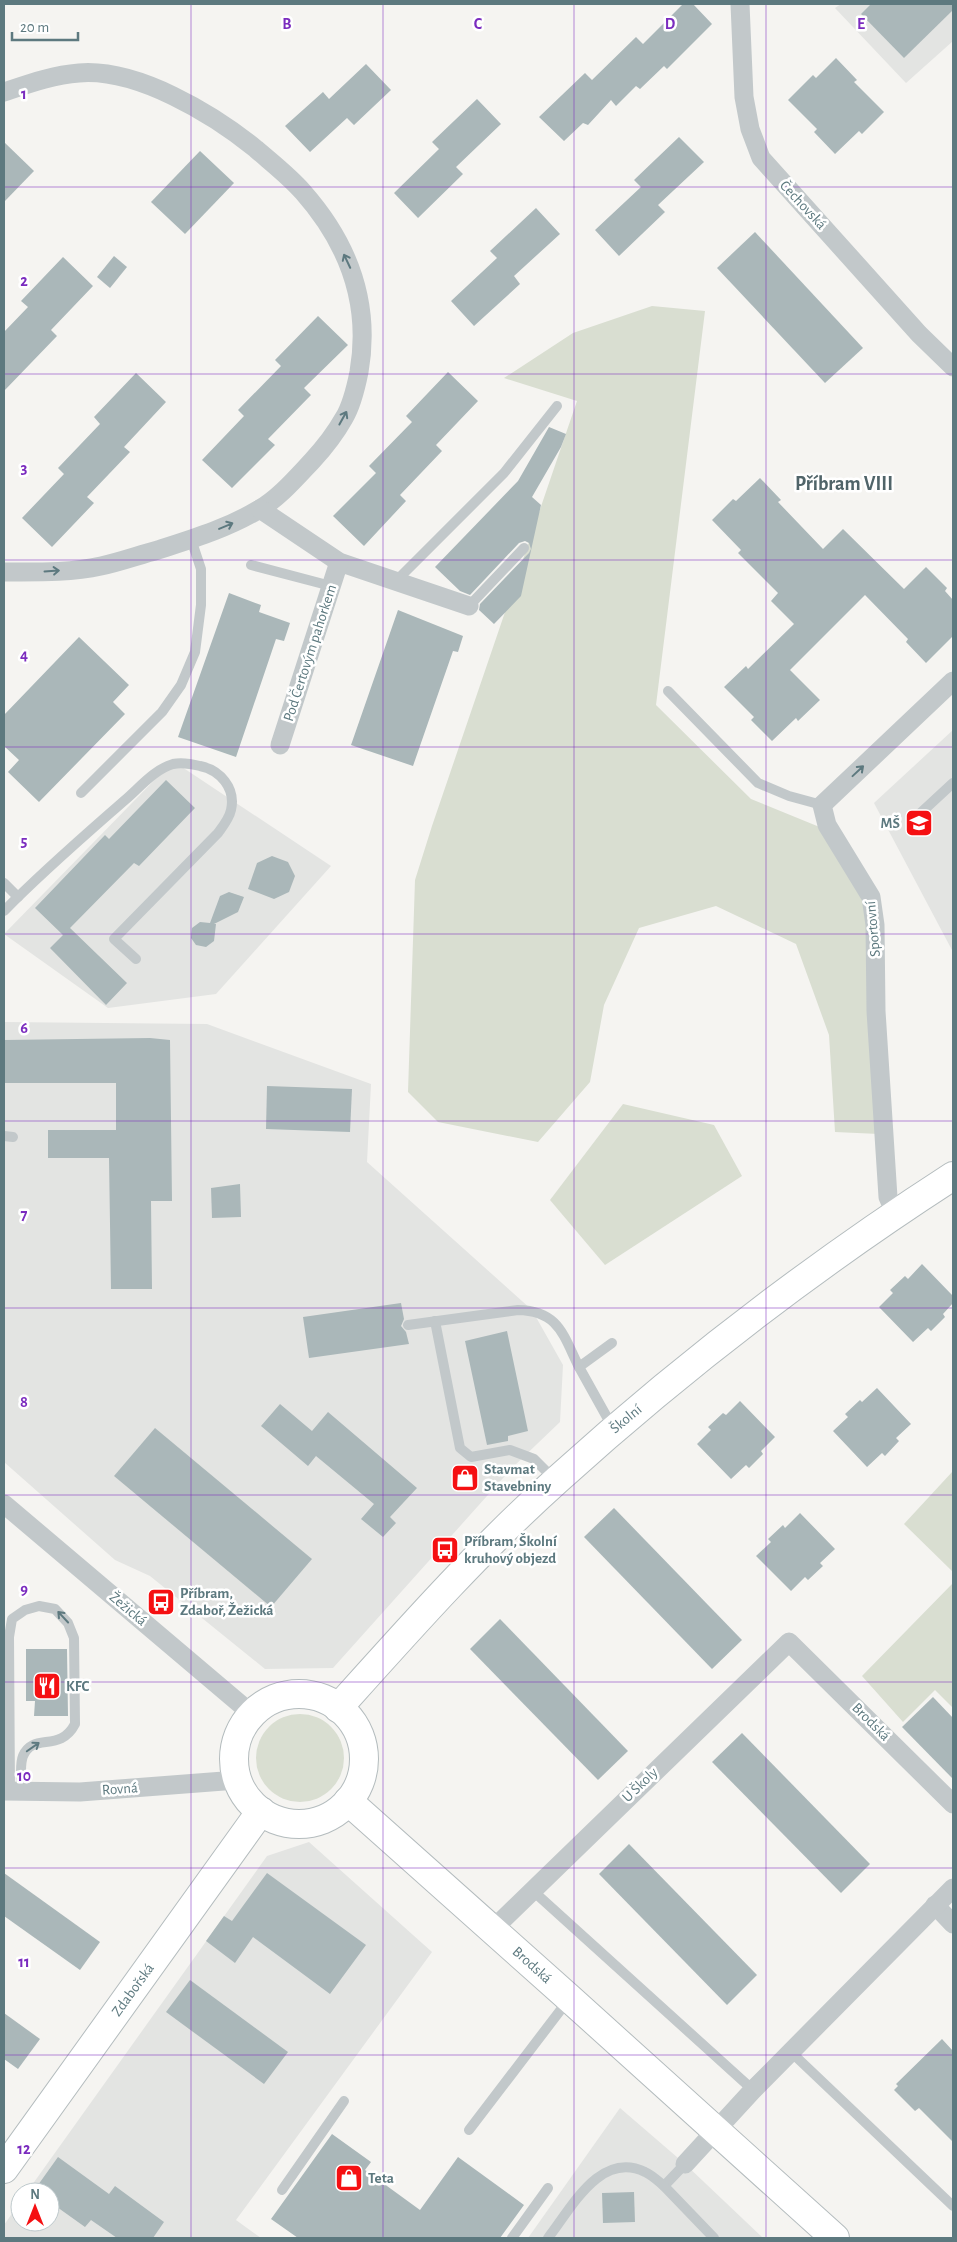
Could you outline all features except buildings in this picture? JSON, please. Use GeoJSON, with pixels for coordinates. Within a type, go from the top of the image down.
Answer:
{"type":"FeatureCollection","features":[{"type":"Feature","properties":{"kind":"street","name":"Čechovská"},"geometry":{"type":"LineString","coordinates":[[740,4],[744,97],[750,129],[761,158],[919,334],[953,367]]}},
{"type":"Feature","properties":{"kind":"street"},"geometry":{"type":"LineString","coordinates":[[4,92],[44,79],[80,73],[106,74],[136,81],[198,109],[230,128],[278,168],[302,191],[324,218],[338,241],[354,276],[362,312],[362,352],[356,385],[345,416],[324,447],[298,476],[260,509],[227,526],[100,567],[4,572]]}},
{"type":"Feature","properties":{"kind":"street"},"geometry":{"type":"LineString","coordinates":[[260,509],[339,562],[469,606]]}},
{"type":"Feature","properties":{"kind":"street","name":"Pod Čertovým pahorkem"},"geometry":{"type":"LineString","coordinates":[[280,745],[339,562]]}},
{"type":"Feature","properties":{"kind":"street"},"geometry":{"type":"LineString","coordinates":[[822,804],[953,681]]}},
{"type":"Feature","properties":{"kind":"street","name":"Sportovní"},"geometry":{"type":"LineString","coordinates":[[822,804],[827,825],[871,896],[875,925],[876,1011],[888,1197],[895,1213]]}},
{"type":"Feature","properties":{"kind":"street","name":"Školní"},"geometry":{"type":"LineString","coordinates":[[338,1708],[435,1600],[556,1480],[614,1429],[718,1342],[762,1308],[895,1213],[953,1176]]}},
{"type":"Feature","properties":{"kind":"street","name":"Žežická"},"geometry":{"type":"LineString","coordinates":[[4,1504],[252,1714]]}},
{"type":"Feature","properties":{"kind":"street","name":"Brodská"},"geometry":{"type":"LineString","coordinates":[[788,1642],[953,1804]]}},
{"type":"Feature","properties":{"kind":"street","name":"U Školy"},"geometry":{"type":"LineString","coordinates":[[493,1929],[788,1642]]}},
{"type":"Feature","properties":{"kind":"street"},"geometry":{"type":"LineString","coordinates":[[287,1695],[314,1696],[338,1708],[349,1718],[357,1731],[364,1760],[362,1774],[356,1789],[348,1801],[337,1811],[310,1823],[281,1821],[261,1811],[245,1796],[237,1780],[234,1754],[237,1739],[243,1726],[252,1714],[262,1706],[287,1695]]}},
{"type":"Feature","properties":{"kind":"street","name":"Rovná"},"geometry":{"type":"LineString","coordinates":[[12,1791],[80,1792],[237,1780]]}},
{"type":"Feature","properties":{"kind":"street","name":"Brodská"},"geometry":{"type":"LineString","coordinates":[[348,1801],[570,1998],[835,2238]]}},
{"type":"Feature","properties":{"kind":"street","name":"Zdabořská"},"geometry":{"type":"LineString","coordinates":[[4,2168],[261,1811]]}},
{"type":"Feature","properties":{"kind":"street"},"geometry":{"type":"LineString","coordinates":[[685,2164],[753,2090],[953,1888]]}},
{"type":"Feature","properties":{"kind":"street"},"geometry":{"type":"LineString","coordinates":[[935,1906],[953,1924]]}},
{"type":"Feature","properties":{"kind":"lane"},"geometry":{"type":"LineString","coordinates":[[396,581],[504,472],[557,406]]}},
{"type":"Feature","properties":{"kind":"lane"},"geometry":{"type":"LineString","coordinates":[[80,793],[162,712],[181,685],[195,652],[201,605],[201,569],[191,539]]}},
{"type":"Feature","properties":{"kind":"lane"},"geometry":{"type":"LineString","coordinates":[[469,606],[524,548]]}},
{"type":"Feature","properties":{"kind":"lane"},"geometry":{"type":"LineString","coordinates":[[251,564],[331,586]]}},
{"type":"Feature","properties":{"kind":"lane"},"geometry":{"type":"LineString","coordinates":[[668,691],[758,783],[789,796],[822,804]]}},
{"type":"Feature","properties":{"kind":"lane"},"geometry":{"type":"LineString","coordinates":[[4,911],[92,829],[165,767],[176,763],[192,764],[217,772],[226,783],[231,796],[232,810],[218,834],[114,939],[136,959]]}},
{"type":"Feature","properties":{"kind":"lane"},"geometry":{"type":"LineString","coordinates":[[913,820],[953,783]]}},
{"type":"Feature","properties":{"kind":"lane"},"geometry":{"type":"LineString","coordinates":[[4,884],[18,897]]}},
{"type":"Feature","properties":{"kind":"lane"},"geometry":{"type":"LineString","coordinates":[[408,1325],[518,1310],[532,1310],[544,1314],[558,1327],[614,1429]]}},
{"type":"Feature","properties":{"kind":"lane"},"geometry":{"type":"LineString","coordinates":[[435,1321],[460,1448],[471,1457],[510,1450],[534,1459],[556,1480]]}},
{"type":"Feature","properties":{"kind":"lane"},"geometry":{"type":"LineString","coordinates":[[579,1367],[612,1343]]}},
{"type":"Feature","properties":{"kind":"lane"},"geometry":{"type":"LineString","coordinates":[[39,1606],[55,1609],[68,1623],[74,1638],[76,1724],[70,1734],[60,1740],[39,1743],[28,1749],[22,1758],[12,1791],[9,1636],[12,1620],[25,1610],[39,1606]]}},
{"type":"Feature","properties":{"kind":"lane"},"geometry":{"type":"LineString","coordinates":[[532,1890],[753,2090]]}},
{"type":"Feature","properties":{"kind":"lane"},"geometry":{"type":"LineString","coordinates":[[469,2130],[570,1998]]}},
{"type":"Feature","properties":{"kind":"lane"},"geometry":{"type":"LineString","coordinates":[[791,2052],[953,2206]]}},
{"type":"Feature","properties":{"kind":"lane"},"geometry":{"type":"LineString","coordinates":[[282,2190],[344,2101]]}},
{"type":"Feature","properties":{"kind":"lane"},"geometry":{"type":"LineString","coordinates":[[664,2186],[685,2164]]}},
{"type":"Feature","properties":{"kind":"lane"},"geometry":{"type":"LineString","coordinates":[[548,2238],[592,2181],[605,2172],[619,2167],[633,2167],[646,2172],[664,2186],[714,2238]]}},
{"type":"Feature","properties":{"kind":"lane"},"geometry":{"type":"LineString","coordinates":[[512,2238],[548,2188]]}},
{"type":"Feature","properties":{"kind":"shaded area"},"geometry":{"type":"Polygon","coordinates":[[[841,4],[953,4],[953,41],[906,83],[835,8],[841,4]]]}},
{"type":"Feature","properties":{"kind":"shaded area"},"geometry":{"type":"Polygon","coordinates":[[[652,306],[705,311],[656,705],[751,799],[822,828],[865,893],[879,1134],[835,1132],[829,1035],[796,944],[716,906],[639,928],[604,1005],[590,1082],[538,1142],[438,1122],[408,1092],[415,880],[577,401],[504,378],[573,333],[652,306]]]}},
{"type":"Feature","properties":{"kind":"shaded area","name":"MŠ"},"geometry":{"type":"Polygon","coordinates":[[[953,730],[953,952],[874,803],[953,730]]]}},
{"type":"Feature","properties":{"kind":"shaded area"},"geometry":{"type":"Polygon","coordinates":[[[173,761],[331,866],[216,994],[108,1008],[4,934],[173,761]]]}},
{"type":"Feature","properties":{"kind":"shaded area"},"geometry":{"type":"Polygon","coordinates":[[[4,1022],[207,1024],[371,1084],[367,1162],[532,1310],[563,1365],[560,1422],[513,1467],[333,1668],[265,1669],[150,1576],[115,1560],[4,1462],[4,1022]]]}},
{"type":"Feature","properties":{"kind":"shaded area"},"geometry":{"type":"Polygon","coordinates":[[[623,1104],[714,1125],[742,1176],[605,1265],[550,1200],[623,1104]]]}},
{"type":"Feature","properties":{"kind":"shaded area"},"geometry":{"type":"Polygon","coordinates":[[[953,1471],[953,1572],[904,1524],[953,1471]]]}},
{"type":"Feature","properties":{"kind":"shaded area"},"geometry":{"type":"Polygon","coordinates":[[[953,1583],[953,1708],[935,1690],[903,1722],[862,1676],[953,1583]]]}},
{"type":"Feature","properties":{"kind":"shaded area"},"geometry":{"type":"Polygon","coordinates":[[[300,1714],[317,1717],[325,1721],[337,1733],[341,1741],[344,1758],[341,1775],[337,1783],[325,1795],[317,1799],[300,1802],[283,1799],[275,1795],[263,1783],[259,1775],[256,1758],[259,1741],[263,1733],[275,1721],[283,1717],[300,1714]]]}},
{"type":"Feature","properties":{"kind":"shaded area"},"geometry":{"type":"Polygon","coordinates":[[[309,1842],[432,1952],[236,2220],[261,2238],[4,2238],[4,2225],[10,2216],[10,2232],[60,2232],[60,2182],[34,2182],[267,1856],[309,1842]]]}},
{"type":"Feature","properties":{"kind":"shaded area"},"geometry":{"type":"Polygon","coordinates":[[[620,2108],[685,2164],[763,2238],[528,2238],[620,2108]]]}},
{"type":"Feature","properties":{"kind":"place","name":"MŠ"},"geometry":{"type":"Point","coordinates":[919,823]}},
{"type":"Feature","properties":{"kind":"place","name":"Stavmat Stavebniny"},"geometry":{"type":"Point","coordinates":[465,1478]}},
{"type":"Feature","properties":{"kind":"place","name":"Příbram, Školní kruhový objezd"},"geometry":{"type":"Point","coordinates":[445,1550]}},
{"type":"Feature","properties":{"kind":"place","name":"Příbram, Zdaboř, Žežická"},"geometry":{"type":"Point","coordinates":[161,1602]}},
{"type":"Feature","properties":{"kind":"place","name":"KFC"},"geometry":{"type":"Point","coordinates":[47,1686]}},
{"type":"Feature","properties":{"kind":"place","name":"Teta"},"geometry":{"type":"Point","coordinates":[349,2178]}},
{"type":"Feature","properties":{"kind":"district","name":"Příbram VIII"},"geometry":{"type":"Point","coordinates":[844,484]}}]}
